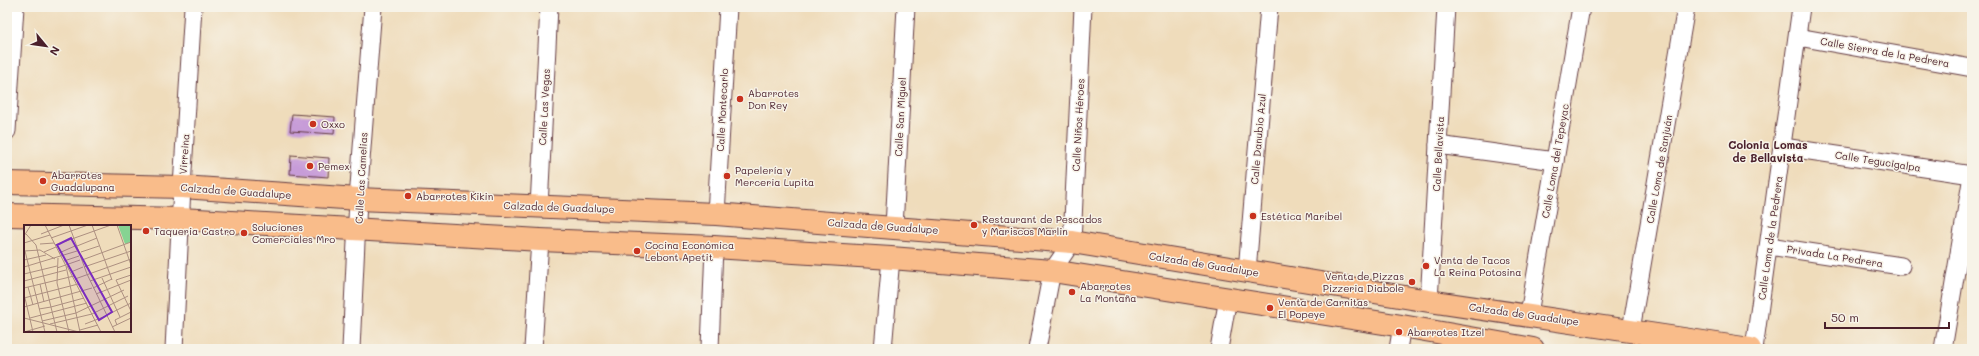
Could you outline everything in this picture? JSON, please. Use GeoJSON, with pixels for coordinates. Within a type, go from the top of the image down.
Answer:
{"type":"FeatureCollection","features":[{"type":"Feature","properties":{"kind":"main road","name":"Calzada de Guadalupe"},"geometry":{"type":"LineString","coordinates":[[7,183],[182,187],[358,199],[716,214],[1072,242],[1429,301],[1529,314],[1750,349]]}},
{"type":"Feature","properties":{"kind":"main road"},"geometry":{"type":"LineString","coordinates":[[7,215],[181,219],[540,240],[714,247],[891,258],[1052,271],[1402,326],[1533,349]]}},
{"type":"Feature","properties":{"kind":"street"},"geometry":{"type":"LineString","coordinates":[[7,131],[15,7]]}},
{"type":"Feature","properties":{"kind":"street","name":"Virreina"},"geometry":{"type":"LineString","coordinates":[[174,349],[193,7]]}},
{"type":"Feature","properties":{"kind":"street","name":"Calle Las Camelias"},"geometry":{"type":"LineString","coordinates":[[351,349],[358,230],[358,199],[373,7]]}},
{"type":"Feature","properties":{"kind":"street","name":"Calle Las Vegas"},"geometry":{"type":"LineString","coordinates":[[540,207],[549,7]]}},
{"type":"Feature","properties":{"kind":"street","name":"Calle Montecarlo"},"geometry":{"type":"LineString","coordinates":[[716,214],[728,7]]}},
{"type":"Feature","properties":{"kind":"street","name":"Calle San Miguel"},"geometry":{"type":"LineString","coordinates":[[894,227],[906,7]]}},
{"type":"Feature","properties":{"kind":"street","name":"Calle Niños Héroes"},"geometry":{"type":"LineString","coordinates":[[1072,242],[1083,7]]}},
{"type":"Feature","properties":{"kind":"street","name":"Calle Danubio Azul"},"geometry":{"type":"LineString","coordinates":[[1247,271],[1269,7]]}},
{"type":"Feature","properties":{"kind":"street","name":"Calle Bellavista"},"geometry":{"type":"LineString","coordinates":[[1429,301],[1446,7]]}},
{"type":"Feature","properties":{"kind":"street","name":"Calle Loma del Tepeyac"},"geometry":{"type":"LineString","coordinates":[[1529,314],[1581,7]]}},
{"type":"Feature","properties":{"kind":"street","name":"Calle Loma de Sanjuán"},"geometry":{"type":"LineString","coordinates":[[1631,330],[1686,7]]}},
{"type":"Feature","properties":{"kind":"street","name":"Calle Loma de la Pedrera"},"geometry":{"type":"LineString","coordinates":[[1754,349],[1801,7]]}},
{"type":"Feature","properties":{"kind":"street","name":"Calle Sierra de la Pedrera"},"geometry":{"type":"LineString","coordinates":[[1798,37],[1972,68]]}},
{"type":"Feature","properties":{"kind":"street"},"geometry":{"type":"LineString","coordinates":[[1438,145],[1555,161]]}},
{"type":"Feature","properties":{"kind":"street","name":"Calle Tegucigalpa"},"geometry":{"type":"LineString","coordinates":[[1783,146],[1972,176]]}},
{"type":"Feature","properties":{"kind":"street"},"geometry":{"type":"LineString","coordinates":[[1943,349],[1972,176]]}},
{"type":"Feature","properties":{"kind":"street"},"geometry":{"type":"LineString","coordinates":[[533,349],[540,240]]}},
{"type":"Feature","properties":{"kind":"street"},"geometry":{"type":"LineString","coordinates":[[1037,349],[1052,271],[1072,242]]}},
{"type":"Feature","properties":{"kind":"street","name":"Privada La Pedrera"},"geometry":{"type":"LineString","coordinates":[[1769,246],[1901,266]]}},
{"type":"Feature","properties":{"kind":"street"},"geometry":{"type":"LineString","coordinates":[[710,349],[714,247]]}},
{"type":"Feature","properties":{"kind":"street"},"geometry":{"type":"LineString","coordinates":[[883,349],[891,258]]}},
{"type":"Feature","properties":{"kind":"street"},"geometry":{"type":"LineString","coordinates":[[1219,349],[1228,298]]}},
{"type":"Feature","properties":{"kind":"street"},"geometry":{"type":"LineString","coordinates":[[1398,349],[1402,326]]}},
{"type":"Feature","properties":{"kind":"building","name":"Oxxo"},"geometry":{"type":"Polygon","coordinates":[[[292,114],[335,117],[334,134],[290,131],[292,114]]]}},
{"type":"Feature","properties":{"kind":"building","name":"Pemex"},"geometry":{"type":"Polygon","coordinates":[[[291,155],[329,158],[328,177],[290,174],[291,155]]]}},
{"type":"Feature","properties":{"kind":"place","name":"Abarrotes Don Rey"},"geometry":{"type":"Point","coordinates":[740,99]}},
{"type":"Feature","properties":{"kind":"place","name":"Oxxo"},"geometry":{"type":"Point","coordinates":[313,124]}},
{"type":"Feature","properties":{"kind":"place","name":"Pemex"},"geometry":{"type":"Point","coordinates":[310,166]}},
{"type":"Feature","properties":{"kind":"place","name":"Papelería y Merceria Lupita"},"geometry":{"type":"Point","coordinates":[727,176]}},
{"type":"Feature","properties":{"kind":"place","name":"Abarrotes Guadalupana"},"geometry":{"type":"Point","coordinates":[43,181]}},
{"type":"Feature","properties":{"kind":"place","name":"Abarrotes Kikin"},"geometry":{"type":"Point","coordinates":[408,196]}},
{"type":"Feature","properties":{"kind":"place","name":"Estética Maribel"},"geometry":{"type":"Point","coordinates":[1253,216]}},
{"type":"Feature","properties":{"kind":"place","name":"Restaurant de Pescados y Mariscos Marlin"},"geometry":{"type":"Point","coordinates":[974,225]}},
{"type":"Feature","properties":{"kind":"place","name":"Taqueria Castro"},"geometry":{"type":"Point","coordinates":[146,231]}},
{"type":"Feature","properties":{"kind":"place","name":"Soluciones Comerciales Mro"},"geometry":{"type":"Point","coordinates":[244,233]}},
{"type":"Feature","properties":{"kind":"place","name":"Cocina Económica Lebont Apetit"},"geometry":{"type":"Point","coordinates":[637,251]}},
{"type":"Feature","properties":{"kind":"place","name":"Venta de Tacos La Reina Potosina"},"geometry":{"type":"Point","coordinates":[1426,266]}},
{"type":"Feature","properties":{"kind":"place","name":"Venta de Pizzas Pizzeria Diabole"},"geometry":{"type":"Point","coordinates":[1412,282]}},
{"type":"Feature","properties":{"kind":"place","name":"Abarrotes La Montaña"},"geometry":{"type":"Point","coordinates":[1072,292]}},
{"type":"Feature","properties":{"kind":"place","name":"Venta de Carnitas El Popeye"},"geometry":{"type":"Point","coordinates":[1270,308]}},
{"type":"Feature","properties":{"kind":"place","name":"Abarrotes Itzel"},"geometry":{"type":"Point","coordinates":[1399,332]}},
{"type":"Feature","properties":{"kind":"district","name":"Colonia Lomas de Bellavista"},"geometry":{"type":"Point","coordinates":[1768,150]}}]}
